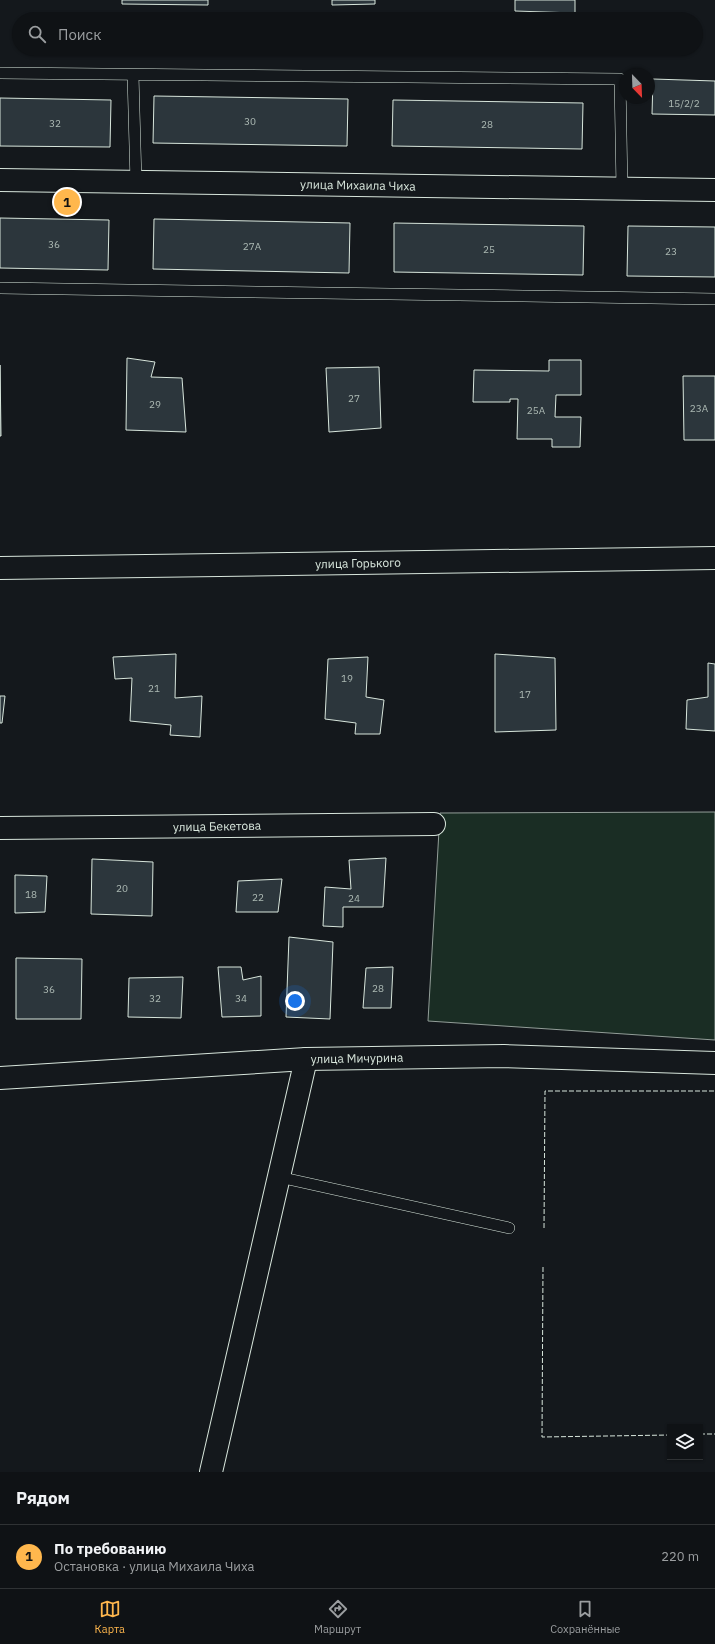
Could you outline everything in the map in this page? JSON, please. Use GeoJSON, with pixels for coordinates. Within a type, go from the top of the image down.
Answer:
{"type":"FeatureCollection","features":[{"type":"Feature","properties":{"kind":"street","name":"улица Михаила Чиха"},"geometry":{"type":"LineString","coordinates":[[0,180],[715,190]]}},
{"type":"Feature","properties":{"kind":"street","name":"улица Горького"},"geometry":{"type":"LineString","coordinates":[[0,568],[715,558]]}},
{"type":"Feature","properties":{"kind":"street","name":"улица Бекетова"},"geometry":{"type":"LineString","coordinates":[[0,828],[434,824]]}},
{"type":"Feature","properties":{"kind":"street","name":"улица Мичурина"},"geometry":{"type":"LineString","coordinates":[[0,1078],[306,1059],[504,1056],[715,1063]]}},
{"type":"Feature","properties":{"kind":"street"},"geometry":{"type":"LineString","coordinates":[[211,1472],[306,1059]]}},
{"type":"Feature","properties":{"kind":"lane"},"geometry":{"type":"LineString","coordinates":[[0,73],[620,80],[622,189]]}},
{"type":"Feature","properties":{"kind":"lane"},"geometry":{"type":"LineString","coordinates":[[133,75],[136,182]]}},
{"type":"Feature","properties":{"kind":"lane"},"geometry":{"type":"LineString","coordinates":[[0,288],[715,298]]}},
{"type":"Feature","properties":{"kind":"lane"},"geometry":{"type":"LineString","coordinates":[[279,1177],[509,1228]]}},
{"type":"Feature","properties":{"kind":"green space"},"geometry":{"type":"Polygon","coordinates":[[[715,812],[715,1040],[428,1021],[440,813],[715,812]]]}},
{"type":"Feature","properties":{"kind":"building"},"geometry":{"type":"Polygon","coordinates":[[[122,0],[208,0],[208,5],[122,4],[122,0]]]}},
{"type":"Feature","properties":{"kind":"building"},"geometry":{"type":"Polygon","coordinates":[[[332,0],[375,0],[375,4],[332,5],[332,0]]]}},
{"type":"Feature","properties":{"kind":"building"},"geometry":{"type":"Polygon","coordinates":[[[515,0],[575,0],[575,12],[515,11],[515,0]]]}},
{"type":"Feature","properties":{"kind":"building"},"geometry":{"type":"Polygon","coordinates":[[[655,79],[715,81],[715,115],[652,114],[652,104],[655,104],[655,79]]]}},
{"type":"Feature","properties":{"kind":"building"},"geometry":{"type":"Polygon","coordinates":[[[154,96],[348,99],[347,146],[153,143],[154,96]]]}},
{"type":"Feature","properties":{"kind":"building"},"geometry":{"type":"Polygon","coordinates":[[[0,98],[111,100],[110,147],[0,146],[0,98]]]}},
{"type":"Feature","properties":{"kind":"building"},"geometry":{"type":"Polygon","coordinates":[[[393,100],[583,103],[582,149],[392,146],[393,100]]]}},
{"type":"Feature","properties":{"kind":"building"},"geometry":{"type":"Polygon","coordinates":[[[0,218],[109,220],[108,270],[0,268],[0,218]]]}},
{"type":"Feature","properties":{"kind":"building"},"geometry":{"type":"Polygon","coordinates":[[[154,219],[350,223],[349,273],[153,269],[154,219]]]}},
{"type":"Feature","properties":{"kind":"building"},"geometry":{"type":"Polygon","coordinates":[[[394,223],[584,226],[583,275],[394,272],[394,223]]]}},
{"type":"Feature","properties":{"kind":"building"},"geometry":{"type":"Polygon","coordinates":[[[628,226],[715,227],[715,277],[627,276],[628,226]]]}},
{"type":"Feature","properties":{"kind":"building"},"geometry":{"type":"Polygon","coordinates":[[[127,358],[155,362],[151,377],[182,378],[186,432],[126,430],[127,358]]]}},
{"type":"Feature","properties":{"kind":"building"},"geometry":{"type":"Polygon","coordinates":[[[549,360],[581,360],[581,395],[556,395],[555,417],[581,417],[580,447],[552,447],[552,439],[517,439],[518,399],[510,399],[510,402],[473,402],[474,370],[549,371],[549,360]]]}},
{"type":"Feature","properties":{"kind":"building"},"geometry":{"type":"Polygon","coordinates":[[[0,365],[1,436],[0,436],[0,365]]]}},
{"type":"Feature","properties":{"kind":"building"},"geometry":{"type":"Polygon","coordinates":[[[379,367],[381,428],[329,432],[326,368],[379,367]]]}},
{"type":"Feature","properties":{"kind":"building"},"geometry":{"type":"Polygon","coordinates":[[[683,376],[715,376],[715,440],[684,440],[683,376]]]}},
{"type":"Feature","properties":{"kind":"building"},"geometry":{"type":"Polygon","coordinates":[[[176,654],[175,698],[202,696],[200,737],[170,735],[171,725],[130,721],[132,678],[115,679],[113,657],[176,654]]]}},
{"type":"Feature","properties":{"kind":"building"},"geometry":{"type":"Polygon","coordinates":[[[495,654],[555,658],[556,730],[495,732],[495,654]]]}},
{"type":"Feature","properties":{"kind":"building"},"geometry":{"type":"Polygon","coordinates":[[[368,657],[366,697],[384,700],[380,734],[355,734],[356,723],[325,719],[328,659],[368,657]]]}},
{"type":"Feature","properties":{"kind":"building"},"geometry":{"type":"Polygon","coordinates":[[[708,663],[715,664],[715,731],[686,729],[687,700],[708,697],[708,663]]]}},
{"type":"Feature","properties":{"kind":"building"},"geometry":{"type":"Polygon","coordinates":[[[0,696],[5,696],[2,723],[0,723],[0,696]]]}},
{"type":"Feature","properties":{"kind":"building"},"geometry":{"type":"Polygon","coordinates":[[[386,858],[383,907],[343,907],[343,927],[323,926],[325,887],[351,889],[349,860],[386,858]]]}},
{"type":"Feature","properties":{"kind":"building"},"geometry":{"type":"Polygon","coordinates":[[[92,859],[153,862],[152,916],[91,914],[92,859]]]}},
{"type":"Feature","properties":{"kind":"building"},"geometry":{"type":"Polygon","coordinates":[[[15,875],[47,876],[45,912],[15,913],[15,875]]]}},
{"type":"Feature","properties":{"kind":"building"},"geometry":{"type":"Polygon","coordinates":[[[282,879],[278,912],[236,912],[238,881],[282,879]]]}},
{"type":"Feature","properties":{"kind":"building"},"geometry":{"type":"Polygon","coordinates":[[[289,937],[333,942],[330,1019],[286,1017],[289,937]]]}},
{"type":"Feature","properties":{"kind":"building"},"geometry":{"type":"Polygon","coordinates":[[[16,958],[82,959],[81,1019],[16,1019],[16,958]]]}},
{"type":"Feature","properties":{"kind":"building"},"geometry":{"type":"Polygon","coordinates":[[[218,967],[241,967],[243,980],[261,976],[261,1016],[222,1017],[218,967]]]}},
{"type":"Feature","properties":{"kind":"building"},"geometry":{"type":"Polygon","coordinates":[[[393,967],[391,1008],[363,1008],[366,968],[393,967]]]}},
{"type":"Feature","properties":{"kind":"building"},"geometry":{"type":"Polygon","coordinates":[[[183,977],[181,1018],[128,1017],[129,978],[183,977]]]}},
{"type":"Feature","properties":{"kind":"fence"},"geometry":{"type":"LineString","coordinates":[[544,1228],[545,1091],[715,1091]]}},
{"type":"Feature","properties":{"kind":"fence"},"geometry":{"type":"LineString","coordinates":[[543,1267],[542,1437],[667,1435]]}},
{"type":"Feature","properties":{"kind":"fence"},"geometry":{"type":"LineString","coordinates":[[703,1434],[715,1434]]}},
{"type":"Feature","properties":{"kind":"place","name":"По требованию"},"geometry":{"type":"Point","coordinates":[67,202]}}]}
